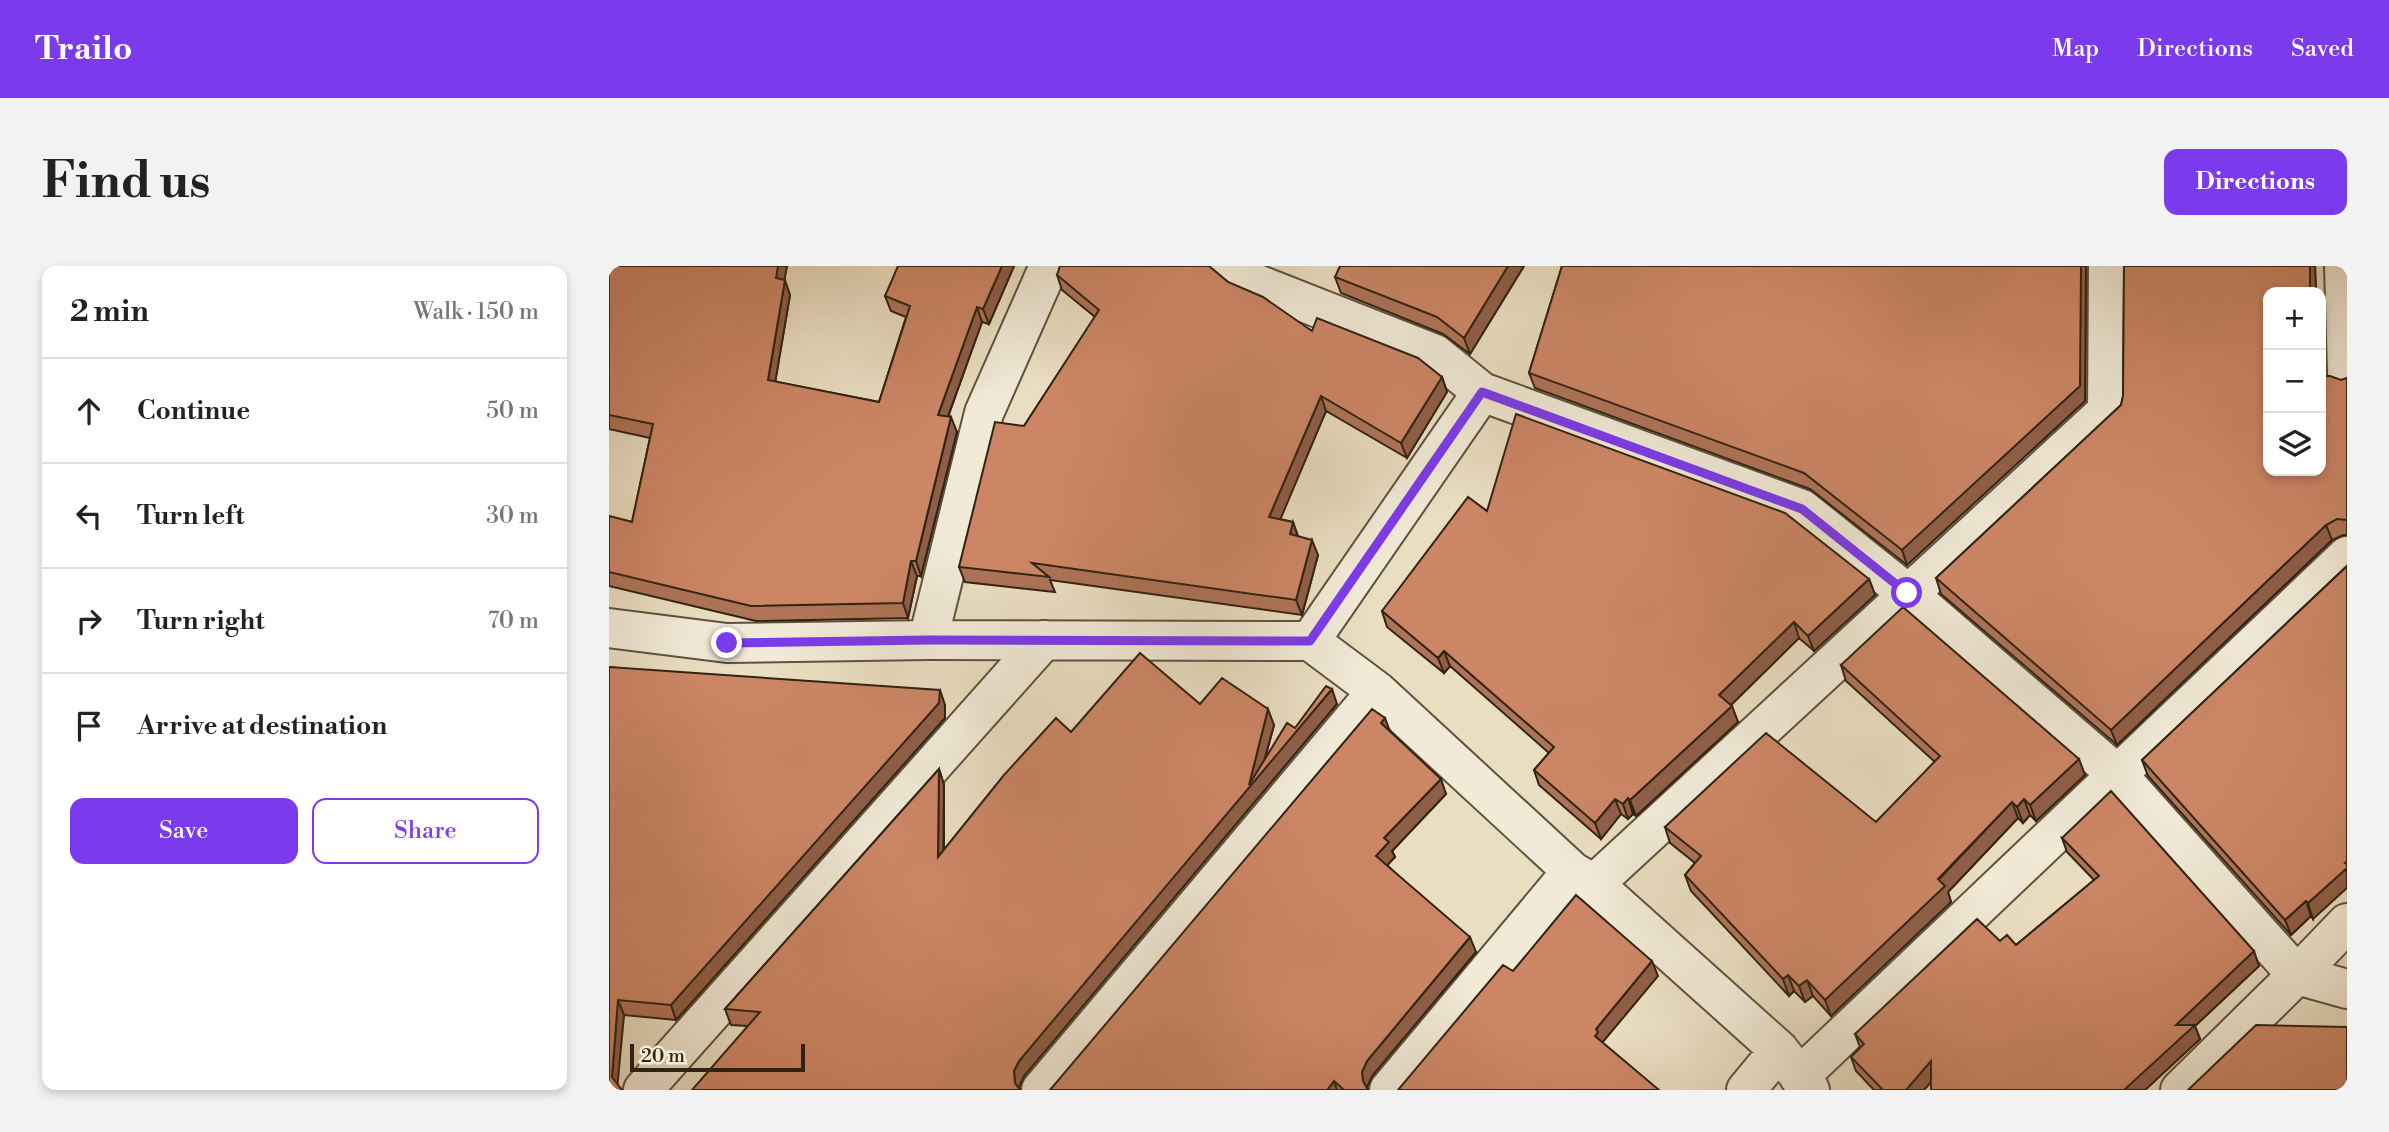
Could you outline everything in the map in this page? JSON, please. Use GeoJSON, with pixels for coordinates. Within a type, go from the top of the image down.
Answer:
{"type":"FeatureCollection","features":[{"type":"Feature","properties":{"kind":"street"},"geometry":{"type":"LineString","coordinates":[[929,640],[984,413],[1049,266]]}},
{"type":"Feature","properties":{"kind":"street"},"geometry":{"type":"LineString","coordinates":[[1389,1090],[1583,877],[1907,593],[2106,411],[2108,266]]}},
{"type":"Feature","properties":{"kind":"street"},"geometry":{"type":"LineString","coordinates":[[2344,266],[2347,373]]}},
{"type":"Feature","properties":{"kind":"street"},"geometry":{"type":"LineString","coordinates":[[1245,271],[1435,354],[1482,392],[1802,509],[1907,593],[2117,774],[2297,975],[2347,989]]}},
{"type":"Feature","properties":{"kind":"street"},"geometry":{"type":"LineString","coordinates":[[1310,641],[1482,392]]}},
{"type":"Feature","properties":{"kind":"street"},"geometry":{"type":"LineString","coordinates":[[1746,1090],[1796,1072],[2347,556]]}},
{"type":"Feature","properties":{"kind":"street"},"geometry":{"type":"LineString","coordinates":[[609,628],[727,643],[929,640],[1310,641],[1377,691],[1796,1072]]}},
{"type":"Feature","properties":{"kind":"street"},"geometry":{"type":"LineString","coordinates":[[642,1090],[1044,640]]}},
{"type":"Feature","properties":{"kind":"street"},"geometry":{"type":"LineString","coordinates":[[1041,1090],[1377,691]]}},
{"type":"Feature","properties":{"kind":"street"},"geometry":{"type":"LineString","coordinates":[[2180,1090],[2347,923]]}},
{"type":"Feature","properties":{"kind":"building"},"geometry":{"type":"Polygon","coordinates":[[[609,266],[778,266],[776,278],[785,280],[768,380],[879,402],[910,306],[885,296],[898,266],[1002,266],[983,309],[977,307],[938,415],[951,417],[916,561],[911,561],[903,603],[751,606],[609,572],[609,516],[632,522],[653,424],[609,415],[609,266]]]}},
{"type":"Feature","properties":{"kind":"building"},"geometry":{"type":"Polygon","coordinates":[[[1060,266],[1209,266],[1228,282],[1263,297],[1312,331],[1317,318],[1418,358],[1442,377],[1401,443],[1321,396],[1269,517],[1293,522],[1290,534],[1312,540],[1296,600],[1032,563],[1049,577],[959,567],[995,422],[1024,426],[1099,310],[1057,275],[1060,266]]]}},
{"type":"Feature","properties":{"kind":"building"},"geometry":{"type":"Polygon","coordinates":[[[1340,266],[1508,266],[1464,338],[1437,317],[1335,277],[1340,266]]]}},
{"type":"Feature","properties":{"kind":"building"},"geometry":{"type":"Polygon","coordinates":[[[1562,266],[2081,266],[2080,386],[1902,550],[1804,473],[1529,373],[1562,266]]]}},
{"type":"Feature","properties":{"kind":"building"},"geometry":{"type":"Polygon","coordinates":[[[2124,266],[2310,266],[2310,287],[2263,287],[2263,476],[2326,476],[2326,376],[2341,380],[2347,378],[2347,520],[2337,519],[2326,525],[2111,730],[1936,578],[2121,405],[2124,266]]]}},
{"type":"Feature","properties":{"kind":"building"},"geometry":{"type":"Polygon","coordinates":[[[1516,414],[1785,513],[1869,579],[1808,636],[1794,622],[1719,695],[1732,706],[1630,800],[1628,798],[1623,804],[1615,799],[1595,823],[1534,770],[1554,747],[1444,651],[1438,658],[1382,611],[1468,497],[1487,511],[1516,414]]]}},
{"type":"Feature","properties":{"kind":"building"},"geometry":{"type":"Polygon","coordinates":[[[2347,566],[2347,868],[2285,920],[2142,760],[2347,566]]]}},
{"type":"Feature","properties":{"kind":"building"},"geometry":{"type":"Polygon","coordinates":[[[1903,607],[2079,759],[2030,805],[2024,799],[2017,807],[2012,802],[1938,879],[1945,886],[1825,1000],[1807,980],[1799,986],[1788,975],[1783,979],[1685,875],[1701,856],[1665,827],[1766,733],[1876,822],[1940,756],[1841,665],[1903,607]]]}},
{"type":"Feature","properties":{"kind":"building"},"geometry":{"type":"Polygon","coordinates":[[[1140,653],[1200,704],[1222,678],[1268,709],[1249,785],[1287,723],[1295,728],[1326,686],[1332,689],[1019,1061],[1014,1071],[1015,1083],[1020,1090],[692,1090],[760,1012],[725,1009],[939,769],[938,857],[1004,775],[1056,718],[1071,732],[1140,653]]]}},
{"type":"Feature","properties":{"kind":"building"},"geometry":{"type":"Polygon","coordinates":[[[609,667],[940,690],[939,703],[671,1005],[618,1000],[612,1077],[622,1090],[609,1090],[609,667]]]}},
{"type":"Feature","properties":{"kind":"building"},"geometry":{"type":"Polygon","coordinates":[[[1372,709],[1385,718],[1381,723],[1441,779],[1384,838],[1389,842],[1376,856],[1470,937],[1367,1061],[1362,1072],[1368,1090],[1344,1090],[1334,1081],[1327,1090],[1050,1090],[1372,709]]]}},
{"type":"Feature","properties":{"kind":"building"},"geometry":{"type":"Polygon","coordinates":[[[2111,791],[2254,951],[2176,1025],[2195,1025],[2124,1090],[1931,1090],[1931,1061],[1906,1090],[1883,1090],[1851,1057],[1864,1044],[1855,1034],[1977,919],[2000,941],[2007,935],[2016,945],[2099,876],[2062,838],[2111,791]]]}},
{"type":"Feature","properties":{"kind":"building"},"geometry":{"type":"Polygon","coordinates":[[[1576,895],[1652,961],[1596,1029],[1598,1032],[1595,1036],[1659,1090],[1398,1090],[1503,965],[1513,971],[1576,895]]]}},
{"type":"Feature","properties":{"kind":"building"},"geometry":{"type":"Polygon","coordinates":[[[2256,1025],[2347,1027],[2347,1090],[2188,1090],[2256,1025]]]}},
{"type":"Feature","properties":{"kind":"route"},"geometry":{"type":"LineString","coordinates":[[727,643],[929,640],[1310,641],[1482,392],[1802,509],[1907,593]]}}]}
